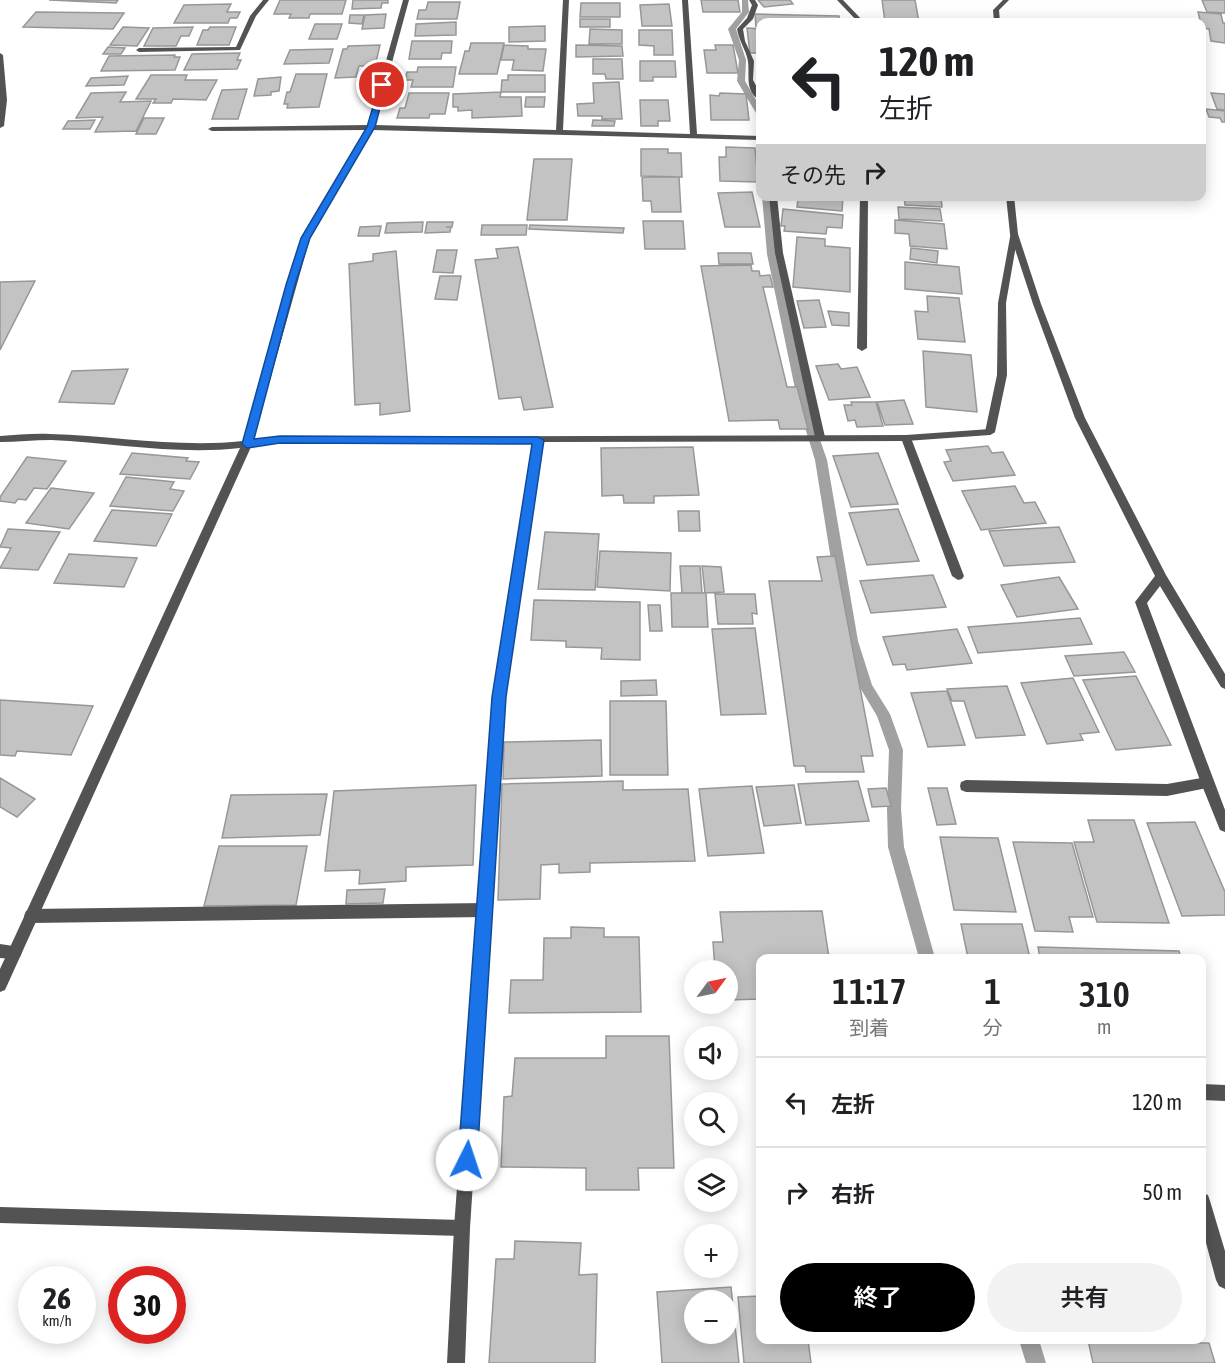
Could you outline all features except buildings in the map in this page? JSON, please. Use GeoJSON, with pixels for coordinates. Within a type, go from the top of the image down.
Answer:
{"type":"FeatureCollection","features":[{"type":"Feature","properties":{"kind":"street"},"geometry":{"type":"LineString","coordinates":[[139,50],[238,50],[253,16],[266,0]]}},
{"type":"Feature","properties":{"kind":"street"},"geometry":{"type":"LineString","coordinates":[[0,985],[247,444],[306,238],[371,127],[406,0]]}},
{"type":"Feature","properties":{"kind":"street"},"geometry":{"type":"LineString","coordinates":[[559,133],[566,0]]}},
{"type":"Feature","properties":{"kind":"street"},"geometry":{"type":"LineString","coordinates":[[685,0],[694,137]]}},
{"type":"Feature","properties":{"kind":"street"},"geometry":{"type":"LineString","coordinates":[[752,0],[755,5],[752,14],[740,29],[742,41],[751,61],[750,80],[756,91]]}},
{"type":"Feature","properties":{"kind":"street"},"geometry":{"type":"LineString","coordinates":[[840,0],[857,18]]}},
{"type":"Feature","properties":{"kind":"street"},"geometry":{"type":"LineString","coordinates":[[997,18],[996,10],[1005,0]]}},
{"type":"Feature","properties":{"kind":"street"},"geometry":{"type":"LineString","coordinates":[[0,55],[4,100],[0,126]]}},
{"type":"Feature","properties":{"kind":"street"},"geometry":{"type":"LineString","coordinates":[[212,129],[295,126],[371,127],[756,138]]}},
{"type":"Feature","properties":{"kind":"street"},"geometry":{"type":"LineString","coordinates":[[774,201],[779,253],[820,437]]}},
{"type":"Feature","properties":{"kind":"street"},"geometry":{"type":"LineString","coordinates":[[862,348],[864,201]]}},
{"type":"Feature","properties":{"kind":"street"},"geometry":{"type":"LineString","coordinates":[[1011,201],[1014,234],[1037,304],[1080,418],[1161,577],[1225,684]]}},
{"type":"Feature","properties":{"kind":"street"},"geometry":{"type":"LineString","coordinates":[[0,439],[49,437],[132,444],[219,447],[280,440],[906,438],[990,432],[1002,375],[1002,303],[1014,234]]}},
{"type":"Feature","properties":{"kind":"street"},"geometry":{"type":"LineString","coordinates":[[906,438],[958,576]]}},
{"type":"Feature","properties":{"kind":"street"},"geometry":{"type":"LineString","coordinates":[[456,1363],[462,1228],[486,910],[499,697],[538,440]]}},
{"type":"Feature","properties":{"kind":"street"},"geometry":{"type":"LineString","coordinates":[[1161,577],[1141,602],[1225,826]]}},
{"type":"Feature","properties":{"kind":"street"},"geometry":{"type":"LineString","coordinates":[[966,786],[1167,790],[1207,783]]}},
{"type":"Feature","properties":{"kind":"street"},"geometry":{"type":"LineString","coordinates":[[31,916],[486,910]]}},
{"type":"Feature","properties":{"kind":"street"},"geometry":{"type":"LineString","coordinates":[[0,951],[15,952]]}},
{"type":"Feature","properties":{"kind":"street"},"geometry":{"type":"LineString","coordinates":[[1206,1092],[1225,1093]]}},
{"type":"Feature","properties":{"kind":"street"},"geometry":{"type":"LineString","coordinates":[[0,1215],[462,1228]]}},
{"type":"Feature","properties":{"kind":"street"},"geometry":{"type":"LineString","coordinates":[[1206,1215],[1225,1280]]}},
{"type":"Feature","properties":{"kind":"waterway"},"geometry":{"type":"LineString","coordinates":[[745,0],[746,12],[732,29],[743,60],[741,81],[756,106]]}},
{"type":"Feature","properties":{"kind":"waterway"},"geometry":{"type":"LineString","coordinates":[[767,201],[772,254],[804,408],[821,460],[851,641],[866,686],[883,714],[896,750],[894,809],[896,847],[926,954]]}},
{"type":"Feature","properties":{"kind":"waterway"},"geometry":{"type":"LineString","coordinates":[[1030,1344],[1036,1363]]}},
{"type":"Feature","properties":{"kind":"route"},"geometry":{"type":"LineString","coordinates":[[382,85],[371,127],[306,238],[247,444],[280,440],[538,440],[499,697],[467,1160]]}}]}
